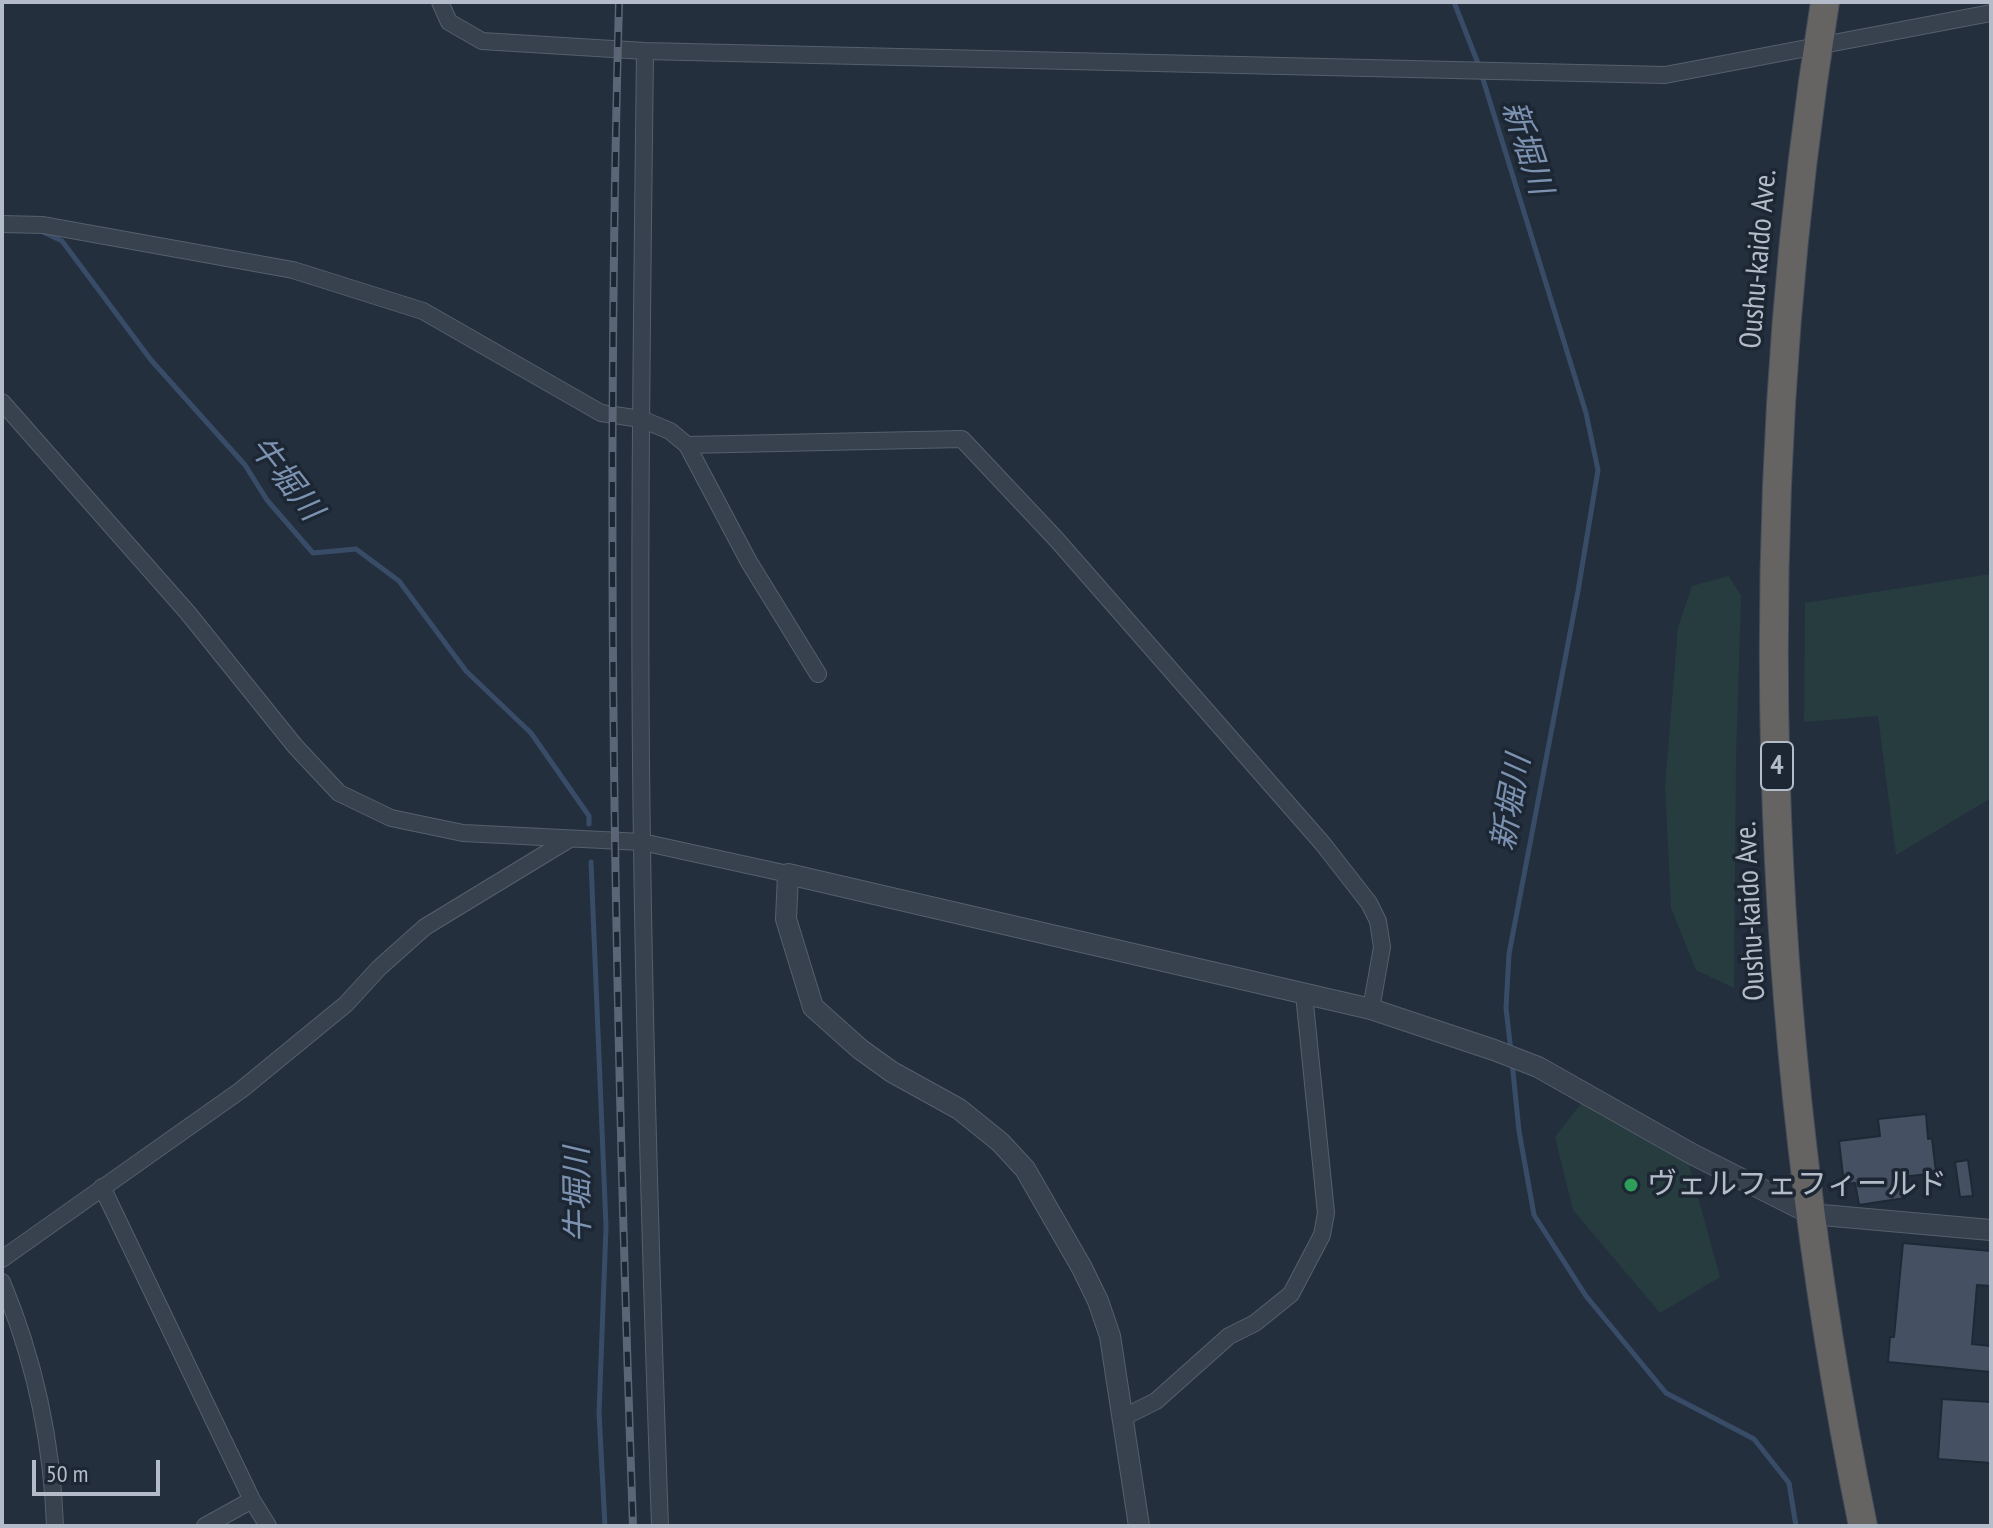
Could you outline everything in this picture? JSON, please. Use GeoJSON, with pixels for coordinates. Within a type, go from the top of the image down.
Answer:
{"type":"FeatureCollection","features":[{"type":"Feature","properties":{"kind":"highway","name":"Oushu-kaido Ave."},"geometry":{"type":"LineString","coordinates":[[1825,2],[1801,171],[1790,287],[1781,406],[1774,632],[1784,931],[1797,1092],[1811,1214],[1863,1526]]}},
{"type":"Feature","properties":{"kind":"street"},"geometry":{"type":"LineString","coordinates":[[440,2],[449,22],[482,41],[645,51],[1665,75],[1991,13]]}},
{"type":"Feature","properties":{"kind":"street"},"geometry":{"type":"LineString","coordinates":[[645,51],[641,419],[642,842],[660,1526]]}},
{"type":"Feature","properties":{"kind":"street"},"geometry":{"type":"LineString","coordinates":[[2,224],[43,225],[293,270],[423,311],[601,413],[641,419],[670,431],[687,445],[749,562],[818,674]]}},
{"type":"Feature","properties":{"kind":"street"},"geometry":{"type":"LineString","coordinates":[[2,402],[168,590],[295,746],[339,793],[391,818],[463,833],[642,842],[1371,1009],[1526,1063],[1703,1161],[1811,1214],[1991,1230]]}},
{"type":"Feature","properties":{"kind":"street"},"geometry":{"type":"LineString","coordinates":[[687,445],[962,439],[1057,540],[1293,809],[1369,903],[1378,921],[1382,947],[1371,1009]]}},
{"type":"Feature","properties":{"kind":"street"},"geometry":{"type":"LineString","coordinates":[[2,1259],[241,1090],[346,1004],[379,968],[425,927],[568,840]]}},
{"type":"Feature","properties":{"kind":"street"},"geometry":{"type":"LineString","coordinates":[[788,874],[786,919],[813,1007],[870,1057],[959,1109],[1000,1142],[1025,1169],[1098,1301],[1110,1336],[1139,1526]]}},
{"type":"Feature","properties":{"kind":"street"},"geometry":{"type":"LineString","coordinates":[[1124,1417],[1156,1401],[1229,1336],[1255,1323],[1291,1294],[1322,1235],[1326,1213],[1304,994]]}},
{"type":"Feature","properties":{"kind":"street"},"geometry":{"type":"LineString","coordinates":[[102,1187],[252,1500],[268,1526]]}},
{"type":"Feature","properties":{"kind":"street"},"geometry":{"type":"LineString","coordinates":[[2,1282],[24,1337],[43,1406],[54,1475],[55,1526]]}},
{"type":"Feature","properties":{"kind":"street"},"geometry":{"type":"LineString","coordinates":[[205,1526],[252,1500]]}},
{"type":"Feature","properties":{"kind":"green space"},"geometry":{"type":"Polygon","coordinates":[[[1991,574],[1991,798],[1896,855],[1878,716],[1804,722],[1805,603],[1991,574]]]}},
{"type":"Feature","properties":{"kind":"green space"},"geometry":{"type":"Polygon","coordinates":[[[1729,576],[1741,596],[1734,988],[1696,970],[1671,908],[1665,786],[1678,627],[1692,586],[1729,576]]]}},
{"type":"Feature","properties":{"kind":"green space","name":"ヴェルフェフィールド"},"geometry":{"type":"Polygon","coordinates":[[[1583,1101],[1688,1161],[1720,1277],[1660,1313],[1573,1210],[1555,1137],[1583,1101]]]}},
{"type":"Feature","properties":{"kind":"building"},"geometry":{"type":"Polygon","coordinates":[[[1926,1114],[1936,1173],[1902,1177],[1905,1198],[1859,1205],[1855,1183],[1844,1184],[1839,1141],[1880,1136],[1878,1119],[1926,1114]]]}},
{"type":"Feature","properties":{"kind":"building"},"geometry":{"type":"Polygon","coordinates":[[[1968,1160],[1973,1196],[1960,1197],[1955,1162],[1968,1160]]]}},
{"type":"Feature","properties":{"kind":"building"},"geometry":{"type":"Polygon","coordinates":[[[1903,1243],[1991,1251],[1991,1286],[1977,1285],[1972,1344],[1991,1346],[1991,1372],[1888,1362],[1890,1337],[1894,1337],[1903,1243]]]}},
{"type":"Feature","properties":{"kind":"building"},"geometry":{"type":"Polygon","coordinates":[[[1942,1399],[1991,1402],[1991,1463],[1938,1459],[1942,1399]]]}},
{"type":"Feature","properties":{"kind":"waterway","name":"新堀川"},"geometry":{"type":"LineString","coordinates":[[1454,2],[1479,66]]}},
{"type":"Feature","properties":{"kind":"waterway","name":"新堀川"},"geometry":{"type":"LineString","coordinates":[[1482,76],[1586,413],[1598,470],[1509,954],[1506,1008],[1511,1052]]}},
{"type":"Feature","properties":{"kind":"waterway","name":"牛堀川"},"geometry":{"type":"LineString","coordinates":[[43,232],[62,241],[151,360],[245,465],[267,500],[313,553],[356,549],[399,581],[466,671],[531,733],[589,816],[589,824]]}},
{"type":"Feature","properties":{"kind":"waterway","name":"牛堀川"},"geometry":{"type":"LineString","coordinates":[[591,862],[606,1227],[599,1413],[605,1526]]}},
{"type":"Feature","properties":{"kind":"waterway","name":"新堀川"},"geometry":{"type":"LineString","coordinates":[[1512,1062],[1519,1131],[1534,1215],[1586,1296],[1666,1393],[1754,1439],[1789,1483],[1796,1526]]}},
{"type":"Feature","properties":{"kind":"railway"},"geometry":{"type":"LineString","coordinates":[[619,2],[613,383],[614,764],[621,1145],[633,1526]]}},
{"type":"Feature","properties":{"kind":"place","name":"ヴェルフェフィールド"},"geometry":{"type":"Point","coordinates":[1631,1185]}}]}
